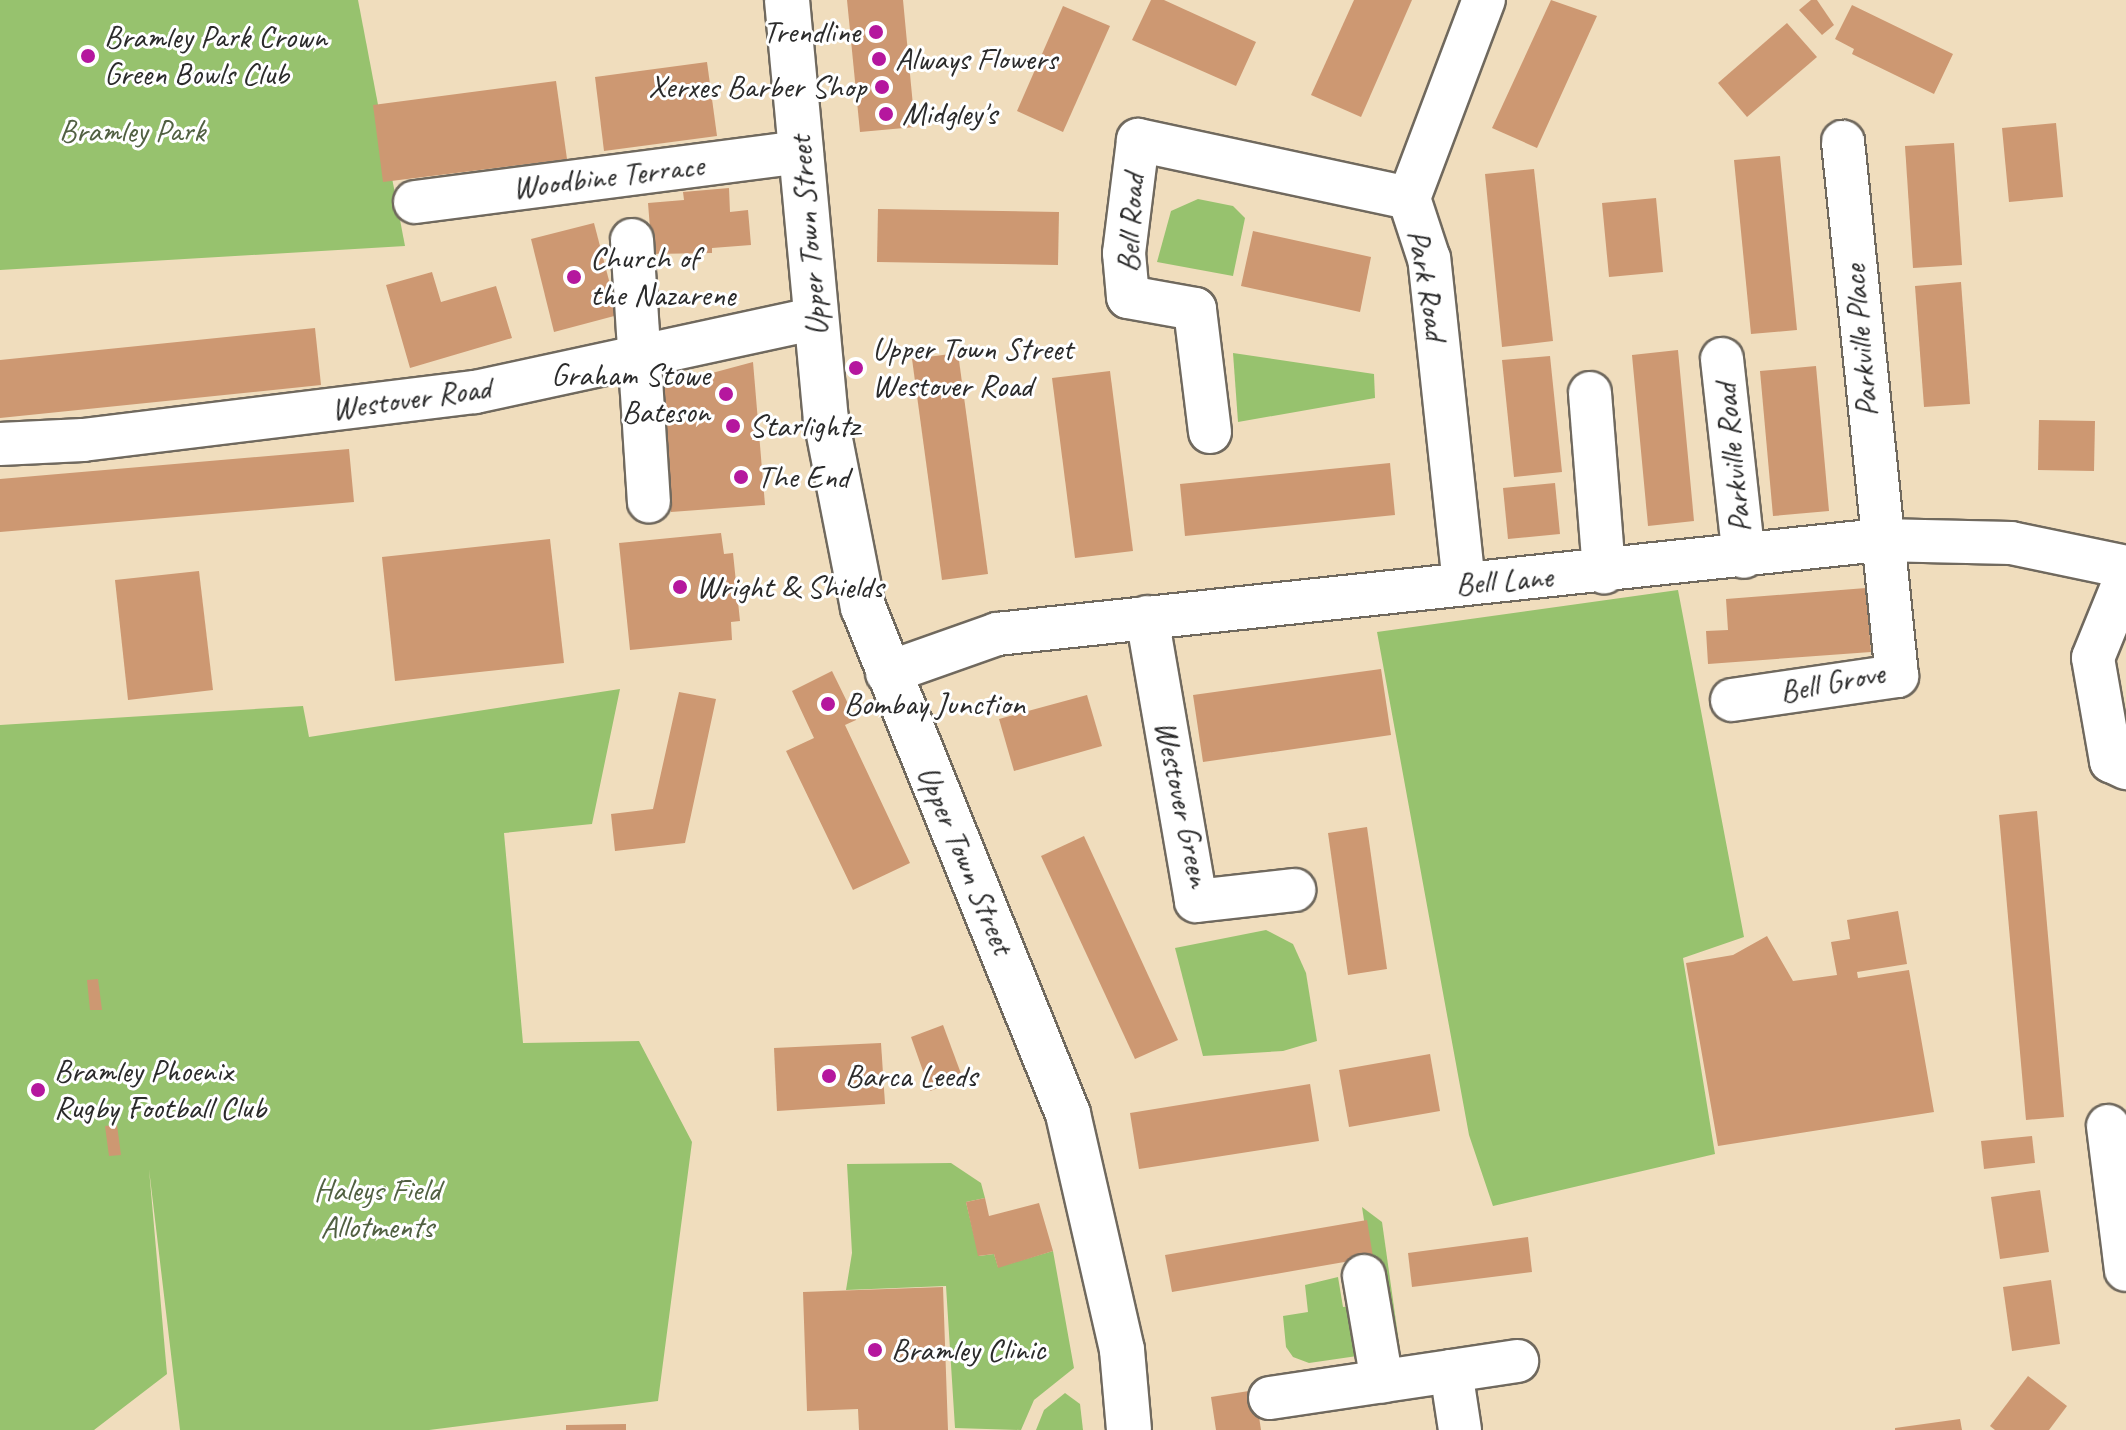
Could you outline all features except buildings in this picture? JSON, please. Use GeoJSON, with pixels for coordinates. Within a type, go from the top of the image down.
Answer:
{"type":"FeatureCollection","features":[{"type":"Feature","properties":{"kind":"main road","name":"Upper Town Street"},"geometry":{"type":"LineString","coordinates":[[787,0],[826,419],[863,607],[887,673],[1068,1114],[1122,1350],[1129,1430]]}},
{"type":"Feature","properties":{"kind":"street","name":"Park Road"},"geometry":{"type":"LineString","coordinates":[[1464,584],[1429,259],[1409,198],[1484,0]]}},
{"type":"Feature","properties":{"kind":"street","name":"Bell Road"},"geometry":{"type":"LineString","coordinates":[[1210,432],[1195,309],[1128,297],[1124,253],[1138,140],[1409,198]]}},
{"type":"Feature","properties":{"kind":"street","name":"Parkville Place"},"geometry":{"type":"LineString","coordinates":[[1843,142],[1880,540]]}},
{"type":"Feature","properties":{"kind":"street","name":"Woodbine Terrace"},"geometry":{"type":"LineString","coordinates":[[415,202],[802,152]]}},
{"type":"Feature","properties":{"kind":"street"},"geometry":{"type":"LineString","coordinates":[[632,240],[649,501]]}},
{"type":"Feature","properties":{"kind":"street","name":"Westover Road"},"geometry":{"type":"LineString","coordinates":[[0,444],[380,406],[816,318]]}},
{"type":"Feature","properties":{"kind":"street","name":"Parkville Road"},"geometry":{"type":"LineString","coordinates":[[1722,359],[1744,557]]}},
{"type":"Feature","properties":{"kind":"street"},"geometry":{"type":"LineString","coordinates":[[1590,393],[1604,572]]}},
{"type":"Feature","properties":{"kind":"street","name":"Bell Lane"},"geometry":{"type":"LineString","coordinates":[[887,673],[997,634],[1604,572],[1880,540],[2011,543],[2126,567]]}},
{"type":"Feature","properties":{"kind":"street","name":"Bell Grove"},"geometry":{"type":"LineString","coordinates":[[1732,700],[1897,676],[1880,540]]}},
{"type":"Feature","properties":{"kind":"street"},"geometry":{"type":"LineString","coordinates":[[2126,577],[2093,658],[2111,761],[2126,768]]}},
{"type":"Feature","properties":{"kind":"street","name":"Westover Green"},"geometry":{"type":"LineString","coordinates":[[1147,617],[1196,901],[1294,890]]}},
{"type":"Feature","properties":{"kind":"street"},"geometry":{"type":"LineString","coordinates":[[2108,1126],[2126,1270]]}},
{"type":"Feature","properties":{"kind":"street"},"geometry":{"type":"LineString","coordinates":[[1364,1276],[1382,1381]]}},
{"type":"Feature","properties":{"kind":"street"},"geometry":{"type":"LineString","coordinates":[[1270,1398],[1517,1361]]}},
{"type":"Feature","properties":{"kind":"street"},"geometry":{"type":"LineString","coordinates":[[1451,1371],[1460,1430]]}},
{"type":"Feature","properties":{"kind":"green space","name":"Bramley Park"},"geometry":{"type":"Polygon","coordinates":[[[0,0],[358,0],[405,246],[0,270],[0,0]]]}},
{"type":"Feature","properties":{"kind":"green space"},"geometry":{"type":"Polygon","coordinates":[[[1198,199],[1233,206],[1245,218],[1233,276],[1157,262],[1171,211],[1198,199]]]}},
{"type":"Feature","properties":{"kind":"green space"},"geometry":{"type":"Polygon","coordinates":[[[1233,353],[1374,374],[1375,398],[1238,422],[1233,353]]]}},
{"type":"Feature","properties":{"kind":"green space"},"geometry":{"type":"Polygon","coordinates":[[[1678,590],[1744,937],[1683,958],[1715,1154],[1493,1206],[1469,1135],[1377,632],[1678,590]]]}},
{"type":"Feature","properties":{"kind":"green space","name":"Haleys Field Allotments"},"geometry":{"type":"Polygon","coordinates":[[[620,689],[592,824],[504,833],[523,1043],[639,1041],[692,1142],[658,1401],[429,1430],[180,1430],[149,1169],[167,1374],[94,1430],[0,1430],[0,725],[303,706],[309,737],[620,689]]]}},
{"type":"Feature","properties":{"kind":"green space"},"geometry":{"type":"Polygon","coordinates":[[[1266,930],[1293,944],[1306,973],[1317,1041],[1283,1051],[1203,1056],[1175,948],[1266,930]]]}},
{"type":"Feature","properties":{"kind":"green space"},"geometry":{"type":"Polygon","coordinates":[[[951,1163],[981,1183],[985,1198],[966,1202],[979,1256],[994,1254],[998,1267],[1053,1251],[1074,1368],[1034,1400],[1021,1430],[955,1428],[946,1286],[846,1290],[852,1253],[847,1164],[951,1163]]]}},
{"type":"Feature","properties":{"kind":"green space"},"geometry":{"type":"Polygon","coordinates":[[[1362,1207],[1382,1222],[1400,1350],[1384,1353],[1362,1207]]]}},
{"type":"Feature","properties":{"kind":"green space"},"geometry":{"type":"Polygon","coordinates":[[[1338,1277],[1343,1307],[1363,1305],[1371,1354],[1309,1363],[1293,1357],[1286,1347],[1283,1316],[1308,1312],[1305,1285],[1338,1277]]]}},
{"type":"Feature","properties":{"kind":"green space"},"geometry":{"type":"Polygon","coordinates":[[[1065,1393],[1080,1404],[1083,1430],[1036,1430],[1044,1410],[1065,1393]]]}},
{"type":"Feature","properties":{"kind":"place","name":"Trendline"},"geometry":{"type":"Point","coordinates":[876,32]}},
{"type":"Feature","properties":{"kind":"place","name":"Bramley Park Crown Green Bowls Club"},"geometry":{"type":"Point","coordinates":[88,56]}},
{"type":"Feature","properties":{"kind":"place","name":"Always Flowers"},"geometry":{"type":"Point","coordinates":[879,59]}},
{"type":"Feature","properties":{"kind":"place","name":"Xerxes Barber Shop"},"geometry":{"type":"Point","coordinates":[882,87]}},
{"type":"Feature","properties":{"kind":"place","name":"Midgley's"},"geometry":{"type":"Point","coordinates":[886,114]}},
{"type":"Feature","properties":{"kind":"place","name":"Church of the Nazarene"},"geometry":{"type":"Point","coordinates":[574,277]}},
{"type":"Feature","properties":{"kind":"place","name":"Upper Town Street Westover Road"},"geometry":{"type":"Point","coordinates":[856,368]}},
{"type":"Feature","properties":{"kind":"place","name":"Graham Stowe Bateson"},"geometry":{"type":"Point","coordinates":[726,394]}},
{"type":"Feature","properties":{"kind":"place","name":"Starlightz"},"geometry":{"type":"Point","coordinates":[733,426]}},
{"type":"Feature","properties":{"kind":"place","name":"The End"},"geometry":{"type":"Point","coordinates":[741,477]}},
{"type":"Feature","properties":{"kind":"place","name":"Wright & Shields"},"geometry":{"type":"Point","coordinates":[680,587]}},
{"type":"Feature","properties":{"kind":"place","name":"Bombay Junction"},"geometry":{"type":"Point","coordinates":[828,704]}},
{"type":"Feature","properties":{"kind":"place","name":"Barca Leeds"},"geometry":{"type":"Point","coordinates":[829,1076]}},
{"type":"Feature","properties":{"kind":"place","name":"Bramley Phoenix Rugby Football Club"},"geometry":{"type":"Point","coordinates":[38,1090]}},
{"type":"Feature","properties":{"kind":"place","name":"Bramley Clinic"},"geometry":{"type":"Point","coordinates":[875,1350]}}]}
